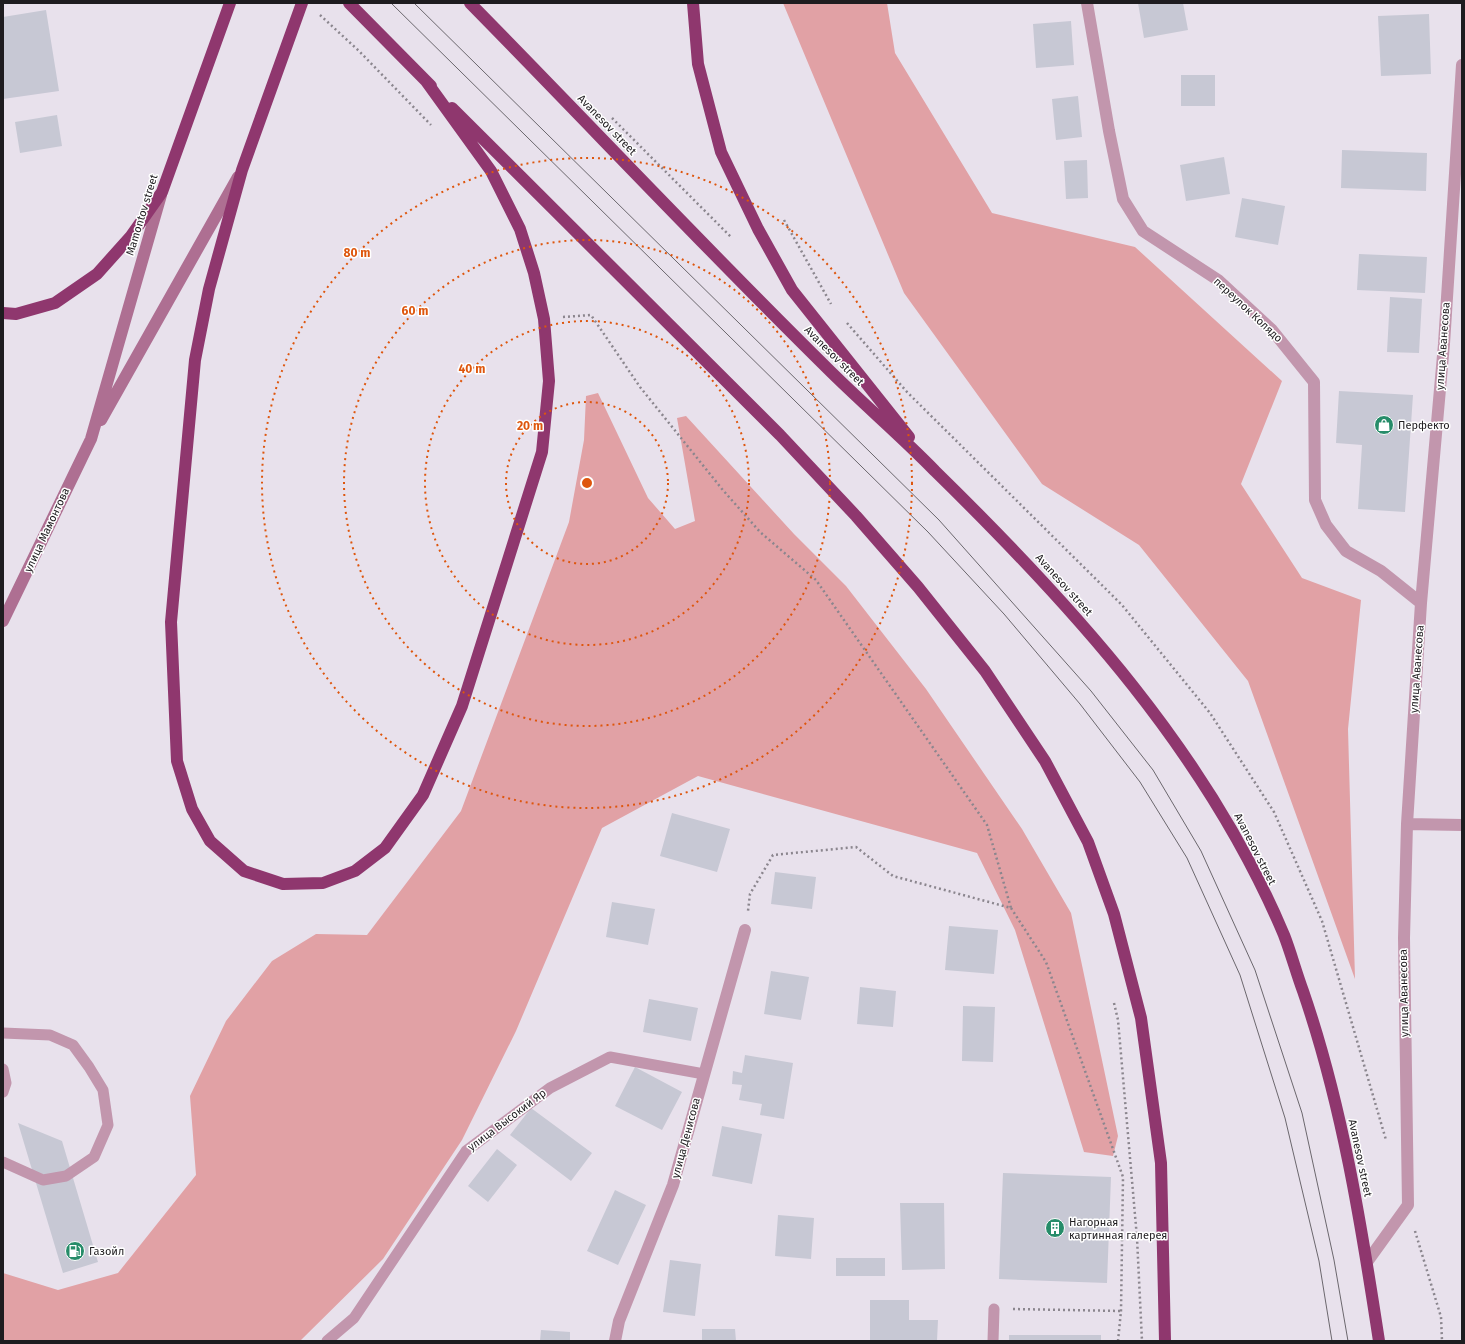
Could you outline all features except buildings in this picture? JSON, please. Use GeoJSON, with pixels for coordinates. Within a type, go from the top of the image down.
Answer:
{"type":"FeatureCollection","features":[{"type":"Feature","properties":{"kind":"highway","name":"Mamontov street"},"geometry":{"type":"LineString","coordinates":[[162,192],[230,3]]}},
{"type":"Feature","properties":{"kind":"highway"},"geometry":{"type":"LineString","coordinates":[[302,3],[242,170],[209,289],[196,360],[171,622],[177,761],[192,809],[210,841],[244,871],[283,884],[323,883],[355,871],[385,848],[424,795],[462,706],[542,452],[549,381],[544,319],[534,273],[520,229],[491,171],[426,82]]}},
{"type":"Feature","properties":{"kind":"highway"},"geometry":{"type":"LineString","coordinates":[[349,3],[426,82],[780,435],[856,516],[918,587],[985,671],[1045,761],[1088,842],[1114,914],[1141,1018],[1161,1163],[1166,1341]]}},
{"type":"Feature","properties":{"kind":"highway","name":"Avanesov street"},"geometry":{"type":"LineString","coordinates":[[470,3],[827,368],[934,469],[1035,572],[1114,663],[1174,738],[1232,829],[1284,936],[1317,1032],[1348,1154],[1379,1341]]}},
{"type":"Feature","properties":{"kind":"highway"},"geometry":{"type":"LineString","coordinates":[[693,3],[698,64],[721,152],[758,229],[792,290],[934,469]]}},
{"type":"Feature","properties":{"kind":"highway"},"geometry":{"type":"LineString","coordinates":[[3,313],[16,314],[55,303],[97,274],[131,236],[162,192]]}},
{"type":"Feature","properties":{"kind":"main road"},"geometry":{"type":"LineString","coordinates":[[91,439],[242,170]]}},
{"type":"Feature","properties":{"kind":"main road","name":"Mamontov street"},"geometry":{"type":"LineString","coordinates":[[91,439],[162,192]]}},
{"type":"Feature","properties":{"kind":"main road","name":"улица Мамонтова"},"geometry":{"type":"LineString","coordinates":[[3,622],[91,439]]}},
{"type":"Feature","properties":{"kind":"main road"},"geometry":{"type":"LineString","coordinates":[[3,612],[13,603]]}},
{"type":"Feature","properties":{"kind":"street","name":"переулок Колядо"},"geometry":{"type":"LineString","coordinates":[[1087,3],[1109,131],[1123,198],[1143,231],[1218,280],[1272,330],[1314,382],[1315,500],[1326,525],[1346,551],[1381,571],[1421,603]]}},
{"type":"Feature","properties":{"kind":"street","name":"улица Аванесова"},"geometry":{"type":"LineString","coordinates":[[1367,1262],[1408,1205],[1404,938],[1407,824],[1421,603],[1444,344],[1462,65]]}},
{"type":"Feature","properties":{"kind":"street"},"geometry":{"type":"LineString","coordinates":[[1407,824],[1462,825]]}},
{"type":"Feature","properties":{"kind":"street","name":"улица Денисова"},"geometry":{"type":"LineString","coordinates":[[615,1341],[619,1321],[673,1185],[745,930]]}},
{"type":"Feature","properties":{"kind":"lane"},"geometry":{"type":"LineString","coordinates":[[3,1033],[50,1034],[73,1045],[103,1090],[108,1125],[94,1157],[66,1176],[43,1180],[3,1162]]}},
{"type":"Feature","properties":{"kind":"lane","name":"улица Высокий Яр"},"geometry":{"type":"LineString","coordinates":[[327,1341],[354,1318],[466,1151],[550,1088],[610,1057],[704,1074]]}},
{"type":"Feature","properties":{"kind":"lane"},"geometry":{"type":"LineString","coordinates":[[3,1069],[6,1083],[3,1092]]}},
{"type":"Feature","properties":{"kind":"lane"},"geometry":{"type":"LineString","coordinates":[[994,1308],[994,1341]]}},
{"type":"Feature","properties":{"kind":"path"},"geometry":{"type":"LineString","coordinates":[[319,14],[358,51],[433,128]]}},
{"type":"Feature","properties":{"kind":"path"},"geometry":{"type":"LineString","coordinates":[[608,113],[731,238]]}},
{"type":"Feature","properties":{"kind":"path"},"geometry":{"type":"LineString","coordinates":[[544,319],[591,315],[640,387],[722,489],[760,532],[816,580],[987,825],[1011,908],[1046,962],[1123,1177],[1121,1311],[1118,1341]]}},
{"type":"Feature","properties":{"kind":"path"},"geometry":{"type":"LineString","coordinates":[[745,930],[750,894],[773,856],[856,847],[894,876],[1011,908]]}},
{"type":"Feature","properties":{"kind":"path"},"geometry":{"type":"LineString","coordinates":[[1113,997],[1118,1020],[1136,1230],[1142,1341]]}},
{"type":"Feature","properties":{"kind":"path"},"geometry":{"type":"LineString","coordinates":[[994,1308],[1121,1311]]}},
{"type":"Feature","properties":{"kind":"shaded area"},"geometry":{"type":"Polygon","coordinates":[[[783,3],[887,3],[895,53],[992,213],[1135,247],[1282,381],[1241,484],[1302,578],[1361,600],[1348,729],[1355,979],[1248,681],[1139,545],[1042,484],[904,293],[783,3]]]}},
{"type":"Feature","properties":{"kind":"shaded area"},"geometry":{"type":"Polygon","coordinates":[[[598,393],[648,498],[675,529],[695,521],[677,418],[686,416],[794,534],[846,586],[926,689],[1022,829],[1071,913],[1118,1136],[1113,1156],[1084,1152],[1015,930],[977,853],[698,776],[602,828],[516,1031],[462,1140],[383,1259],[300,1341],[3,1341],[3,1273],[58,1290],[118,1273],[196,1175],[190,1096],[226,1021],[272,961],[316,934],[367,935],[461,811],[569,522],[584,440],[586,396],[598,393]]]}},
{"type":"Feature","properties":{"kind":"tram line"},"geometry":{"type":"LineString","coordinates":[[391,3],[928,532],[1004,614],[1080,704],[1140,782],[1187,858],[1240,975],[1285,1118],[1319,1261],[1332,1341]]}},
{"type":"Feature","properties":{"kind":"tram line"},"geometry":{"type":"LineString","coordinates":[[414,3],[939,520],[1091,691],[1153,770],[1201,851],[1255,970],[1302,1113],[1334,1260],[1348,1341]]}},
{"type":"Feature","properties":{"kind":"place","name":"Перфекто"},"geometry":{"type":"Point","coordinates":[1384,425]}},
{"type":"Feature","properties":{"kind":"place","name":"Нагорная картинная галерея"},"geometry":{"type":"Point","coordinates":[1055,1228]}},
{"type":"Feature","properties":{"kind":"place","name":"Газойл"},"geometry":{"type":"Point","coordinates":[75,1251]}}]}
